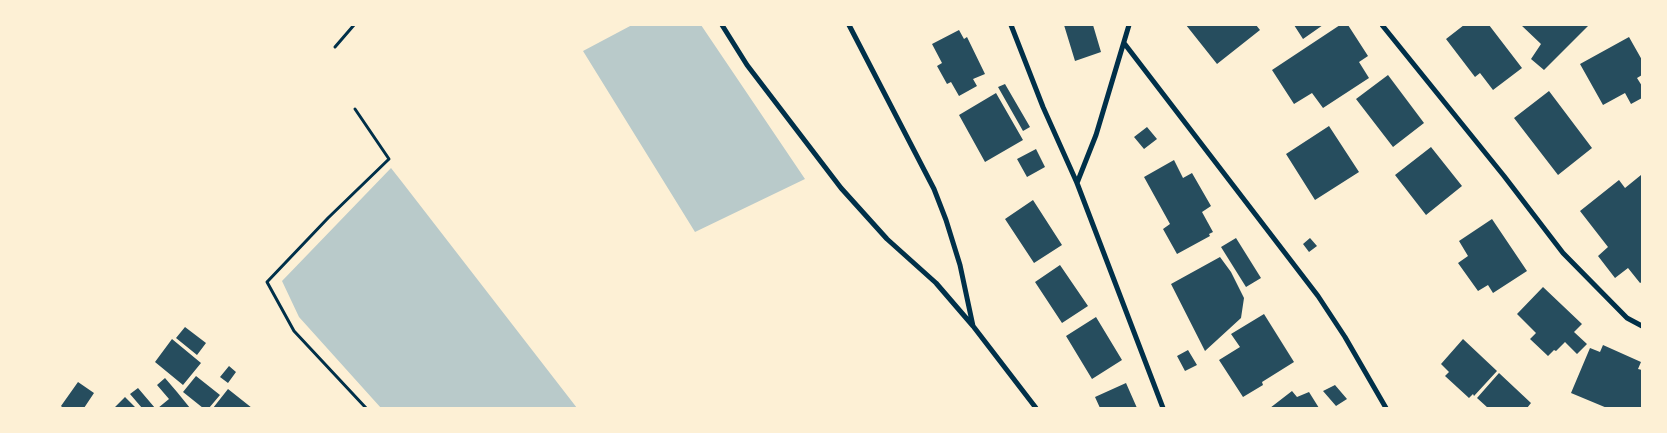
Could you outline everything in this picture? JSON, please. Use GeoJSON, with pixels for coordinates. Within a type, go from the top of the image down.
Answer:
{"type":"FeatureCollection","features":[{"type":"Feature","properties":{"kind":"street"},"geometry":{"type":"LineString","coordinates":[[722,25],[747,65],[841,188],[887,239],[936,283],[973,326],[1036,408]]}},
{"type":"Feature","properties":{"kind":"street"},"geometry":{"type":"LineString","coordinates":[[850,25],[934,190],[946,220],[960,265],[973,326]]}},
{"type":"Feature","properties":{"kind":"street"},"geometry":{"type":"LineString","coordinates":[[1011,25],[1043,107],[1077,184],[1163,408]]}},
{"type":"Feature","properties":{"kind":"street"},"geometry":{"type":"LineString","coordinates":[[1077,184],[1096,135],[1129,25]]}},
{"type":"Feature","properties":{"kind":"street"},"geometry":{"type":"LineString","coordinates":[[1382,25],[1504,176],[1563,253],[1628,318],[1642,326]]}},
{"type":"Feature","properties":{"kind":"street"},"geometry":{"type":"LineString","coordinates":[[1124,43],[1318,296],[1345,337],[1386,408]]}},
{"type":"Feature","properties":{"kind":"path"},"geometry":{"type":"LineString","coordinates":[[335,47],[354,25]]}},
{"type":"Feature","properties":{"kind":"path"},"geometry":{"type":"LineString","coordinates":[[354,109],[389,159],[328,218],[267,282],[294,331],[366,408]]}},
{"type":"Feature","properties":{"kind":"shaded area"},"geometry":{"type":"Polygon","coordinates":[[[632,25],[701,25],[805,179],[695,232],[583,51],[632,25]]]}},
{"type":"Feature","properties":{"kind":"shaded area"},"geometry":{"type":"Polygon","coordinates":[[[391,168],[577,408],[381,408],[299,317],[282,281],[391,168]]]}},
{"type":"Feature","properties":{"kind":"building"},"geometry":{"type":"Polygon","coordinates":[[[1064,25],[1093,25],[1101,52],[1075,61],[1064,25]]]}},
{"type":"Feature","properties":{"kind":"building"},"geometry":{"type":"Polygon","coordinates":[[[1186,25],[1256,25],[1260,30],[1217,64],[1186,25]]]}},
{"type":"Feature","properties":{"kind":"building"},"geometry":{"type":"Polygon","coordinates":[[[1294,25],[1323,25],[1303,39],[1294,25]]]}},
{"type":"Feature","properties":{"kind":"building"},"geometry":{"type":"Polygon","coordinates":[[[1340,25],[1348,25],[1368,56],[1359,62],[1369,78],[1323,108],[1312,93],[1294,104],[1272,70],[1340,25]]]}},
{"type":"Feature","properties":{"kind":"building"},"geometry":{"type":"Polygon","coordinates":[[[1464,25],[1489,25],[1522,68],[1493,90],[1480,73],[1475,77],[1446,39],[1464,25]]]}},
{"type":"Feature","properties":{"kind":"building"},"geometry":{"type":"Polygon","coordinates":[[[1521,25],[1589,25],[1544,70],[1531,59],[1541,44],[1521,25]]]}},
{"type":"Feature","properties":{"kind":"building"},"geometry":{"type":"Polygon","coordinates":[[[959,30],[964,39],[967,37],[985,74],[973,79],[977,86],[959,96],[951,82],[947,84],[937,66],[942,63],[932,44],[959,30]]]}},
{"type":"Feature","properties":{"kind":"building"},"geometry":{"type":"Polygon","coordinates":[[[1629,37],[1642,60],[1642,75],[1637,78],[1642,86],[1642,98],[1631,104],[1625,93],[1603,105],[1580,64],[1629,37]]]}},
{"type":"Feature","properties":{"kind":"building"},"geometry":{"type":"Polygon","coordinates":[[[1388,75],[1424,123],[1393,147],[1356,99],[1388,75]]]}},
{"type":"Feature","properties":{"kind":"building"},"geometry":{"type":"Polygon","coordinates":[[[1005,84],[1030,127],[1023,131],[998,87],[1005,84]]]}},
{"type":"Feature","properties":{"kind":"building"},"geometry":{"type":"Polygon","coordinates":[[[1549,91],[1592,148],[1558,175],[1514,118],[1549,91]]]}},
{"type":"Feature","properties":{"kind":"building"},"geometry":{"type":"Polygon","coordinates":[[[996,93],[1023,140],[985,162],[959,115],[996,93]]]}},
{"type":"Feature","properties":{"kind":"building"},"geometry":{"type":"Polygon","coordinates":[[[1329,126],[1359,172],[1315,200],[1286,154],[1329,126]]]}},
{"type":"Feature","properties":{"kind":"building"},"geometry":{"type":"Polygon","coordinates":[[[1147,127],[1157,139],[1144,149],[1134,137],[1147,127]]]}},
{"type":"Feature","properties":{"kind":"building"},"geometry":{"type":"Polygon","coordinates":[[[1431,147],[1462,186],[1426,215],[1395,175],[1431,147]]]}},
{"type":"Feature","properties":{"kind":"building"},"geometry":{"type":"Polygon","coordinates":[[[1036,149],[1045,167],[1027,177],[1017,159],[1036,149]]]}},
{"type":"Feature","properties":{"kind":"building"},"geometry":{"type":"Polygon","coordinates":[[[1174,160],[1183,178],[1192,173],[1211,206],[1202,212],[1213,232],[1209,234],[1210,236],[1177,254],[1163,229],[1170,224],[1144,177],[1174,160]]]}},
{"type":"Feature","properties":{"kind":"building"},"geometry":{"type":"Polygon","coordinates":[[[1641,175],[1642,282],[1640,283],[1628,268],[1615,278],[1598,256],[1608,247],[1580,211],[1619,180],[1625,188],[1641,175]]]}},
{"type":"Feature","properties":{"kind":"building"},"geometry":{"type":"Polygon","coordinates":[[[1033,200],[1062,245],[1034,263],[1005,219],[1033,200]]]}},
{"type":"Feature","properties":{"kind":"building"},"geometry":{"type":"Polygon","coordinates":[[[1492,219],[1527,271],[1493,293],[1488,285],[1478,291],[1458,263],[1468,256],[1459,241],[1492,219]]]}},
{"type":"Feature","properties":{"kind":"building"},"geometry":{"type":"Polygon","coordinates":[[[1236,238],[1261,278],[1246,287],[1221,247],[1236,238]]]}},
{"type":"Feature","properties":{"kind":"building"},"geometry":{"type":"Polygon","coordinates":[[[1310,238],[1317,246],[1309,252],[1303,244],[1310,238]]]}},
{"type":"Feature","properties":{"kind":"building"},"geometry":{"type":"Polygon","coordinates":[[[1220,257],[1231,272],[1244,298],[1241,318],[1205,351],[1171,284],[1220,257]]]}},
{"type":"Feature","properties":{"kind":"building"},"geometry":{"type":"Polygon","coordinates":[[[1060,265],[1088,306],[1062,323],[1035,282],[1060,265]]]}},
{"type":"Feature","properties":{"kind":"building"},"geometry":{"type":"Polygon","coordinates":[[[1543,287],[1582,324],[1574,332],[1587,344],[1577,354],[1565,342],[1548,356],[1530,339],[1536,333],[1517,314],[1543,287]]]}},
{"type":"Feature","properties":{"kind":"building"},"geometry":{"type":"Polygon","coordinates":[[[1264,314],[1294,362],[1262,382],[1263,385],[1243,397],[1219,360],[1240,347],[1231,334],[1264,314]]]}},
{"type":"Feature","properties":{"kind":"building"},"geometry":{"type":"Polygon","coordinates":[[[1096,317],[1122,360],[1092,379],[1066,336],[1096,317]]]}},
{"type":"Feature","properties":{"kind":"building"},"geometry":{"type":"Polygon","coordinates":[[[185,327],[206,343],[197,355],[176,338],[185,327]]]}},
{"type":"Feature","properties":{"kind":"building"},"geometry":{"type":"Polygon","coordinates":[[[172,339],[201,363],[183,385],[155,362],[172,339]]]}},
{"type":"Feature","properties":{"kind":"building"},"geometry":{"type":"Polygon","coordinates":[[[1463,339],[1497,371],[1474,396],[1473,394],[1469,398],[1445,376],[1449,372],[1441,364],[1463,339]]]}},
{"type":"Feature","properties":{"kind":"building"},"geometry":{"type":"Polygon","coordinates":[[[1603,345],[1641,362],[1638,369],[1642,370],[1642,408],[1607,408],[1571,393],[1590,348],[1600,352],[1603,345]]]}},
{"type":"Feature","properties":{"kind":"building"},"geometry":{"type":"Polygon","coordinates":[[[1188,350],[1197,365],[1185,371],[1177,356],[1188,350]]]}},
{"type":"Feature","properties":{"kind":"building"},"geometry":{"type":"Polygon","coordinates":[[[229,366],[236,372],[228,383],[220,377],[229,366]]]}},
{"type":"Feature","properties":{"kind":"building"},"geometry":{"type":"Polygon","coordinates":[[[1499,373],[1531,403],[1527,408],[1488,408],[1477,398],[1499,373]]]}},
{"type":"Feature","properties":{"kind":"building"},"geometry":{"type":"Polygon","coordinates":[[[196,376],[220,395],[209,408],[203,408],[183,392],[196,376]]]}},
{"type":"Feature","properties":{"kind":"building"},"geometry":{"type":"Polygon","coordinates":[[[165,378],[190,408],[158,408],[169,399],[157,385],[165,378]]]}},
{"type":"Feature","properties":{"kind":"building"},"geometry":{"type":"Polygon","coordinates":[[[78,382],[94,393],[84,408],[63,408],[61,406],[78,382]]]}},
{"type":"Feature","properties":{"kind":"building"},"geometry":{"type":"Polygon","coordinates":[[[1126,383],[1137,408],[1100,408],[1095,397],[1126,383]]]}},
{"type":"Feature","properties":{"kind":"building"},"geometry":{"type":"Polygon","coordinates":[[[1335,385],[1347,399],[1336,406],[1323,391],[1335,385]]]}},
{"type":"Feature","properties":{"kind":"building"},"geometry":{"type":"Polygon","coordinates":[[[138,388],[155,408],[142,408],[130,394],[138,388]]]}},
{"type":"Feature","properties":{"kind":"building"},"geometry":{"type":"Polygon","coordinates":[[[228,389],[252,408],[213,408],[228,389]]]}},
{"type":"Feature","properties":{"kind":"building"},"geometry":{"type":"Polygon","coordinates":[[[1292,391],[1297,397],[1309,392],[1319,408],[1270,408],[1292,391]]]}},
{"type":"Feature","properties":{"kind":"building"},"geometry":{"type":"Polygon","coordinates":[[[125,397],[136,408],[114,408],[125,397]]]}}]}
